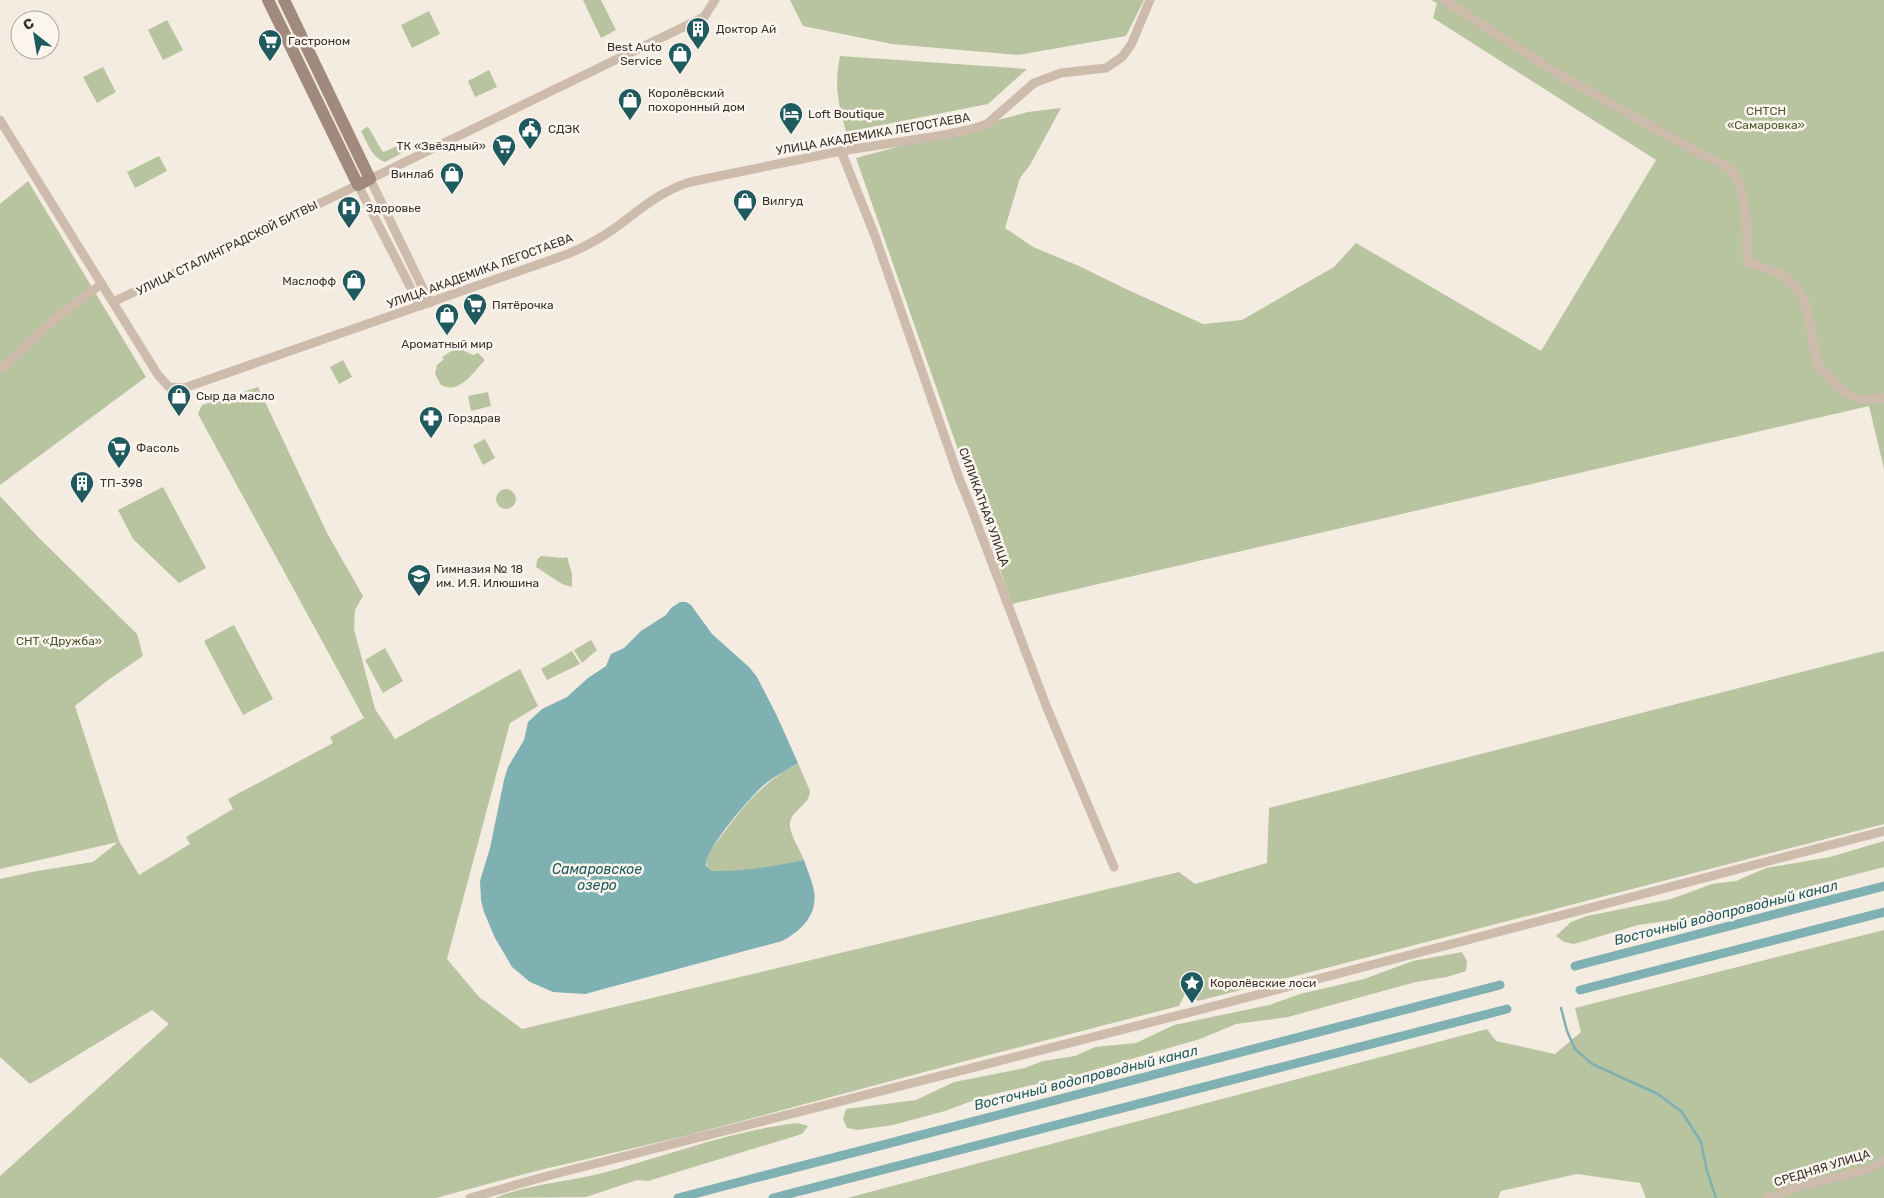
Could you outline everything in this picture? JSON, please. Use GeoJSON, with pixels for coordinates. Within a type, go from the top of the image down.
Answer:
{"type":"FeatureCollection","features":[{"type":"Feature","properties":{"kind":"street"},"geometry":{"type":"LineString","coordinates":[[268,0],[358,185],[420,306]]}},
{"type":"Feature","properties":{"kind":"street"},"geometry":{"type":"LineString","coordinates":[[284,0],[430,303]]}},
{"type":"Feature","properties":{"kind":"street","name":"УЛИЦА СТАЛИНГРАДСКОЙ БИТВЫ"},"geometry":{"type":"LineString","coordinates":[[113,302],[704,17],[715,0]]}},
{"type":"Feature","properties":{"kind":"street","name":"УЛИЦА АКАДЕМИКА ЛЕГОСТАЕВА"},"geometry":{"type":"LineString","coordinates":[[113,302],[158,375],[169,387],[184,388],[568,254],[607,233],[643,206],[674,187],[690,182],[841,151],[944,135],[987,124],[1034,83],[1060,74],[1106,68],[1122,57],[1131,45],[1150,0]]}},
{"type":"Feature","properties":{"kind":"street"},"geometry":{"type":"LineString","coordinates":[[1444,0],[1560,75],[1699,153],[1723,164],[1735,175],[1740,186],[1746,226],[1748,262],[1785,277],[1794,284],[1801,294],[1808,313],[1818,366],[1845,393],[1855,399],[1884,398]]}},
{"type":"Feature","properties":{"kind":"street"},"geometry":{"type":"LineString","coordinates":[[0,120],[113,302]]}},
{"type":"Feature","properties":{"kind":"street","name":"СИЛИКАТНАЯ УЛИЦА"},"geometry":{"type":"LineString","coordinates":[[841,151],[875,236],[959,478],[1004,598],[1047,708],[1114,867]]}},
{"type":"Feature","properties":{"kind":"street"},"geometry":{"type":"LineString","coordinates":[[0,370],[88,292],[102,284]]}},
{"type":"Feature","properties":{"kind":"street"},"geometry":{"type":"LineString","coordinates":[[470,1198],[546,1176],[1213,1006],[1884,831]]}},
{"type":"Feature","properties":{"kind":"street","name":"СРЕДНЯЯ УЛИЦА"},"geometry":{"type":"LineString","coordinates":[[1767,1198],[1797,1187],[1868,1169],[1884,1160]]}},
{"type":"Feature","properties":{"kind":"green space"},"geometry":{"type":"Polygon","coordinates":[[[583,0],[601,0],[616,30],[601,38],[583,0]]]}},
{"type":"Feature","properties":{"kind":"green space"},"geometry":{"type":"Polygon","coordinates":[[[790,0],[1144,0],[1126,36],[1018,55],[892,44],[803,26],[790,0]]]}},
{"type":"Feature","properties":{"kind":"green space","name":"СНТСН «Самаровка»"},"geometry":{"type":"Polygon","coordinates":[[[1431,0],[1884,0],[1884,469],[1869,406],[1012,604],[856,158],[1028,112],[1061,108],[1030,165],[1020,178],[1005,228],[1033,247],[1079,266],[1203,324],[1242,320],[1334,267],[1356,243],[1541,351],[1656,160],[1433,18],[1437,3],[1431,0]]]}},
{"type":"Feature","properties":{"kind":"green space"},"geometry":{"type":"Polygon","coordinates":[[[429,11],[440,34],[412,48],[401,25],[429,11]]]}},
{"type":"Feature","properties":{"kind":"green space"},"geometry":{"type":"Polygon","coordinates":[[[167,20],[183,50],[163,60],[148,30],[167,20]]]}},
{"type":"Feature","properties":{"kind":"green space"},"geometry":{"type":"Polygon","coordinates":[[[840,56],[1027,69],[988,104],[846,132],[838,94],[837,77],[840,56]]]}},
{"type":"Feature","properties":{"kind":"green space"},"geometry":{"type":"Polygon","coordinates":[[[103,67],[116,92],[97,103],[83,77],[103,67]]]}},
{"type":"Feature","properties":{"kind":"green space"},"geometry":{"type":"Polygon","coordinates":[[[489,70],[497,87],[475,97],[468,81],[489,70]]]}},
{"type":"Feature","properties":{"kind":"green space"},"geometry":{"type":"Polygon","coordinates":[[[367,127],[382,151],[384,152],[404,143],[402,153],[385,162],[380,160],[370,149],[361,131],[367,127]]]}},
{"type":"Feature","properties":{"kind":"green space"},"geometry":{"type":"Polygon","coordinates":[[[159,156],[167,171],[135,188],[127,172],[159,156]]]}},
{"type":"Feature","properties":{"kind":"green space"},"geometry":{"type":"Polygon","coordinates":[[[28,181],[146,377],[0,485],[0,204],[28,181]]]}},
{"type":"Feature","properties":{"kind":"green space"},"geometry":{"type":"Polygon","coordinates":[[[464,349],[464,351],[473,355],[478,353],[485,360],[460,385],[448,387],[441,385],[435,374],[437,365],[444,359],[442,357],[453,350],[464,349]]]}},
{"type":"Feature","properties":{"kind":"green space"},"geometry":{"type":"Polygon","coordinates":[[[343,360],[352,377],[339,384],[330,367],[343,360]]]}},
{"type":"Feature","properties":{"kind":"green space","name":"СНТ «Дружба»"},"geometry":{"type":"Polygon","coordinates":[[[258,387],[327,533],[363,596],[355,610],[354,629],[375,709],[395,739],[520,669],[538,706],[510,723],[447,959],[479,997],[522,1029],[1179,872],[1195,884],[1267,863],[1269,808],[1884,651],[1884,824],[1198,1001],[1186,992],[1179,1006],[685,1136],[536,1171],[436,1198],[0,1198],[0,1176],[169,1024],[152,1010],[30,1084],[0,1057],[0,879],[93,862],[118,842],[0,869],[0,496],[38,537],[137,634],[143,656],[75,706],[119,841],[139,875],[190,844],[186,837],[233,809],[228,799],[333,743],[330,737],[364,718],[198,414],[202,405],[258,387]]]}},
{"type":"Feature","properties":{"kind":"green space"},"geometry":{"type":"Polygon","coordinates":[[[488,392],[491,406],[471,411],[468,396],[488,392]]]}},
{"type":"Feature","properties":{"kind":"green space"},"geometry":{"type":"Polygon","coordinates":[[[485,439],[495,458],[483,465],[473,445],[485,439]]]}},
{"type":"Feature","properties":{"kind":"green space"},"geometry":{"type":"Polygon","coordinates":[[[163,487],[206,568],[179,583],[133,539],[118,510],[163,487]]]}},
{"type":"Feature","properties":{"kind":"green space"},"geometry":{"type":"Polygon","coordinates":[[[506,489],[513,492],[516,499],[513,506],[506,509],[499,506],[496,499],[499,492],[506,489]]]}},
{"type":"Feature","properties":{"kind":"green space"},"geometry":{"type":"Polygon","coordinates":[[[541,556],[567,557],[572,574],[572,587],[562,584],[536,567],[537,560],[541,556]]]}},
{"type":"Feature","properties":{"kind":"green space"},"geometry":{"type":"Polygon","coordinates":[[[234,625],[273,699],[243,715],[204,641],[234,625]]]}},
{"type":"Feature","properties":{"kind":"green space"},"geometry":{"type":"Polygon","coordinates":[[[591,640],[597,650],[582,663],[574,650],[591,640]]]}},
{"type":"Feature","properties":{"kind":"green space"},"geometry":{"type":"Polygon","coordinates":[[[385,648],[403,681],[383,693],[365,660],[385,648]]]}},
{"type":"Feature","properties":{"kind":"green space"},"geometry":{"type":"Polygon","coordinates":[[[572,651],[580,664],[547,680],[541,669],[572,651]]]}},
{"type":"Feature","properties":{"kind":"green space"},"geometry":{"type":"Polygon","coordinates":[[[798,763],[810,791],[807,801],[792,817],[790,827],[804,860],[744,871],[720,872],[710,870],[706,862],[708,855],[739,813],[764,786],[798,763]]]}},
{"type":"Feature","properties":{"kind":"green space"},"geometry":{"type":"Polygon","coordinates":[[[1884,841],[1884,867],[1711,915],[1638,925],[1574,944],[1564,942],[1556,936],[1571,922],[1587,916],[1671,899],[1712,884],[1736,881],[1766,868],[1830,857],[1884,841]]]}},
{"type":"Feature","properties":{"kind":"green space"},"geometry":{"type":"Polygon","coordinates":[[[1884,930],[1884,1198],[1646,1198],[1640,1183],[1577,1174],[1501,1191],[1498,1198],[847,1198],[1487,1029],[1496,1041],[1555,1054],[1581,1032],[1575,1008],[1884,930]]]}},
{"type":"Feature","properties":{"kind":"green space"},"geometry":{"type":"Polygon","coordinates":[[[1462,952],[1467,961],[1466,971],[1447,977],[1416,982],[1288,1017],[1236,1024],[1200,1039],[1076,1075],[985,1096],[945,1111],[893,1125],[857,1130],[847,1128],[843,1119],[846,1109],[916,1100],[954,1082],[1025,1068],[1043,1061],[1075,1056],[1095,1047],[1136,1043],[1174,1025],[1269,1005],[1300,994],[1364,979],[1413,961],[1462,952]]]}},
{"type":"Feature","properties":{"kind":"green space"},"geometry":{"type":"Polygon","coordinates":[[[798,1123],[808,1126],[802,1134],[648,1181],[637,1180],[586,1197],[495,1198],[523,1189],[610,1171],[750,1131],[798,1123]]]}},
{"type":"Feature","properties":{"kind":"water","name":"Самаровское озеро"},"geometry":{"type":"Polygon","coordinates":[[[680,602],[686,602],[691,605],[712,634],[749,667],[757,677],[798,763],[769,781],[750,799],[720,836],[707,858],[706,866],[712,871],[735,871],[804,860],[814,891],[815,900],[811,915],[802,927],[782,941],[585,994],[553,992],[530,982],[512,967],[495,938],[481,900],[480,881],[490,848],[508,767],[524,740],[528,722],[542,709],[567,697],[588,678],[606,666],[611,654],[624,648],[641,631],[666,615],[671,608],[680,602]]]}},
{"type":"Feature","properties":{"kind":"waterway","name":"Восточный водопроводный канал"},"geometry":{"type":"LineString","coordinates":[[1575,966],[1884,886]]}},
{"type":"Feature","properties":{"kind":"waterway","name":"Восточный водопроводный канал"},"geometry":{"type":"LineString","coordinates":[[1580,990],[1884,912]]}},
{"type":"Feature","properties":{"kind":"waterway","name":"Восточный водопроводный канал"},"geometry":{"type":"LineString","coordinates":[[678,1198],[1500,985]]}},
{"type":"Feature","properties":{"kind":"waterway"},"geometry":{"type":"LineString","coordinates":[[1561,1008],[1567,1031],[1575,1049],[1592,1064],[1658,1094],[1682,1112],[1701,1142],[1707,1171],[1716,1198]]}},
{"type":"Feature","properties":{"kind":"waterway","name":"Восточный водопроводный канал"},"geometry":{"type":"LineString","coordinates":[[773,1198],[1507,1009]]}},
{"type":"Feature","properties":{"kind":"place","name":"Доктор Ай"},"geometry":{"type":"Point","coordinates":[698,50]}},
{"type":"Feature","properties":{"kind":"place","name":"Гастроном"},"geometry":{"type":"Point","coordinates":[270,62]}},
{"type":"Feature","properties":{"kind":"place","name":"Best Auto Service"},"geometry":{"type":"Point","coordinates":[680,75]}},
{"type":"Feature","properties":{"kind":"place","name":"Королёвский похоронный дом"},"geometry":{"type":"Point","coordinates":[630,121]}},
{"type":"Feature","properties":{"kind":"place","name":"Loft Boutique"},"geometry":{"type":"Point","coordinates":[791,135]}},
{"type":"Feature","properties":{"kind":"place","name":"СДЭК"},"geometry":{"type":"Point","coordinates":[530,150]}},
{"type":"Feature","properties":{"kind":"place","name":"ТК «Звёздный»"},"geometry":{"type":"Point","coordinates":[504,167]}},
{"type":"Feature","properties":{"kind":"place","name":"Винлаб"},"geometry":{"type":"Point","coordinates":[452,195]}},
{"type":"Feature","properties":{"kind":"place","name":"Вилгуд"},"geometry":{"type":"Point","coordinates":[745,222]}},
{"type":"Feature","properties":{"kind":"place","name":"Здоровье"},"geometry":{"type":"Point","coordinates":[349,229]}},
{"type":"Feature","properties":{"kind":"place","name":"Маслофф"},"geometry":{"type":"Point","coordinates":[354,302]}},
{"type":"Feature","properties":{"kind":"place","name":"Пятёрочка"},"geometry":{"type":"Point","coordinates":[475,326]}},
{"type":"Feature","properties":{"kind":"place","name":"Ароматный мир"},"geometry":{"type":"Point","coordinates":[447,336]}},
{"type":"Feature","properties":{"kind":"place","name":"Сыр да масло"},"geometry":{"type":"Point","coordinates":[179,417]}},
{"type":"Feature","properties":{"kind":"place","name":"Горздрав"},"geometry":{"type":"Point","coordinates":[431,439]}},
{"type":"Feature","properties":{"kind":"place","name":"Фасоль"},"geometry":{"type":"Point","coordinates":[119,469]}},
{"type":"Feature","properties":{"kind":"place","name":"ТП-398"},"geometry":{"type":"Point","coordinates":[82,504]}},
{"type":"Feature","properties":{"kind":"place","name":"Гимназия № 18 им. И.Я. Илюшина"},"geometry":{"type":"Point","coordinates":[419,597]}},
{"type":"Feature","properties":{"kind":"place","name":"Королёвские лоси"},"geometry":{"type":"Point","coordinates":[1192,1004]}}]}
